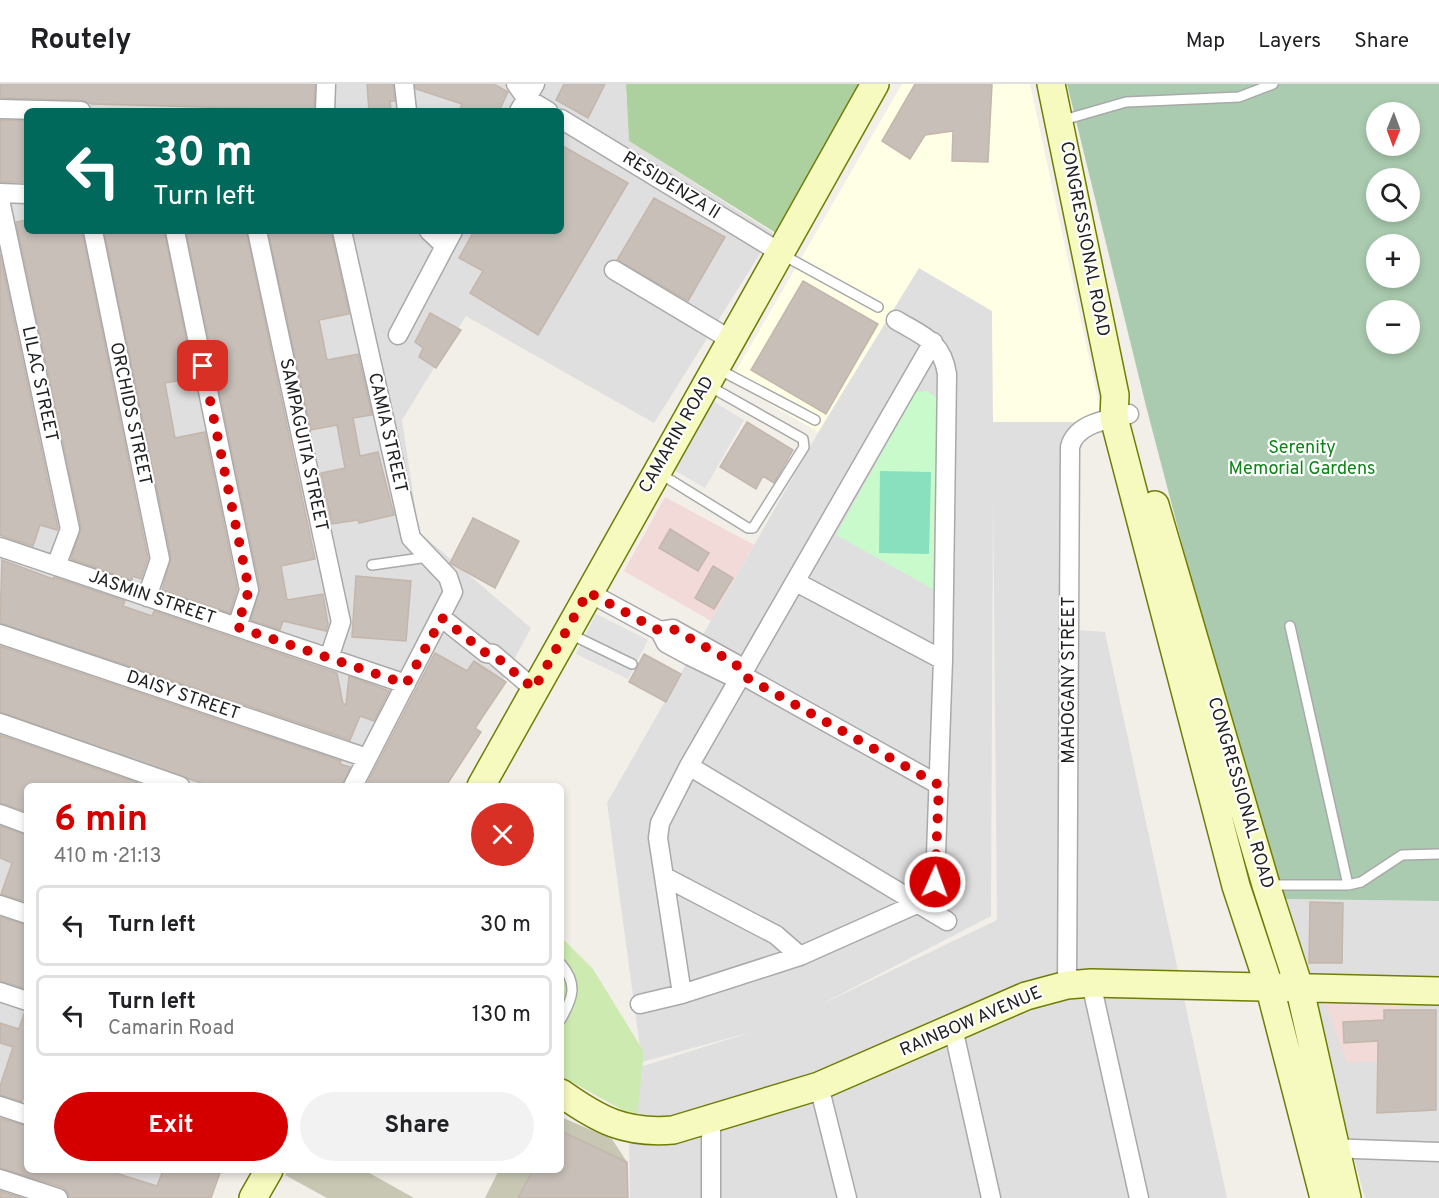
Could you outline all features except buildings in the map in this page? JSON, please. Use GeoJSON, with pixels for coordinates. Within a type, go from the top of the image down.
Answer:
{"type":"FeatureCollection","features":[{"type":"Feature","properties":{"kind":"main road","name":"CAMARIN ROAD"},"geometry":{"type":"LineString","coordinates":[[483,783],[875,84]]}},
{"type":"Feature","properties":{"kind":"main road","name":"CONGRESSIONAL ROAD"},"geometry":{"type":"LineString","coordinates":[[1052,84],[1119,409],[1236,886],[1324,1148],[1347,1198]]}},
{"type":"Feature","properties":{"kind":"main road","name":"CONGRESSIONAL ROAD"},"geometry":{"type":"LineString","coordinates":[[1119,409],[1300,990],[1324,1148],[1324,1198]]}},
{"type":"Feature","properties":{"kind":"main road","name":"RAINBOW AVENUE"},"geometry":{"type":"LineString","coordinates":[[564,1095],[596,1117],[622,1128],[649,1132],[673,1130],[819,1086],[1026,996],[1079,984],[1439,991]]}},
{"type":"Feature","properties":{"kind":"main road"},"geometry":{"type":"LineString","coordinates":[[254,1198],[267,1173]]}},
{"type":"Feature","properties":{"kind":"street"},"geometry":{"type":"LineString","coordinates":[[325,108],[326,84]]}},
{"type":"Feature","properties":{"kind":"street"},"geometry":{"type":"LineString","coordinates":[[404,84],[407,108]]}},
{"type":"Feature","properties":{"kind":"street"},"geometry":{"type":"LineString","coordinates":[[524,94],[544,108]]}},
{"type":"Feature","properties":{"kind":"street"},"geometry":{"type":"LineString","coordinates":[[0,109],[24,110]]}},
{"type":"Feature","properties":{"kind":"street","name":"RESIDENZA II"},"geometry":{"type":"LineString","coordinates":[[564,120],[781,253]]}},
{"type":"Feature","properties":{"kind":"street"},"geometry":{"type":"LineString","coordinates":[[0,193],[24,194]]}},
{"type":"Feature","properties":{"kind":"street","name":"LILAC STREET"},"geometry":{"type":"LineString","coordinates":[[0,200],[70,529],[56,566]]}},
{"type":"Feature","properties":{"kind":"street","name":"ORCHIDS STREET"},"geometry":{"type":"LineString","coordinates":[[94,234],[159,559],[147,597]]}},
{"type":"Feature","properties":{"kind":"street"},"geometry":{"type":"LineString","coordinates":[[176,234],[249,590],[237,627]]}},
{"type":"Feature","properties":{"kind":"street","name":"SAMPAGUITA STREET"},"geometry":{"type":"LineString","coordinates":[[258,234],[341,622],[329,658]]}},
{"type":"Feature","properties":{"kind":"street","name":"CAMIA STREET"},"geometry":{"type":"LineString","coordinates":[[343,234],[411,538],[453,584],[450,601],[442,618]]}},
{"type":"Feature","properties":{"kind":"street"},"geometry":{"type":"LineString","coordinates":[[398,335],[449,238]]}},
{"type":"Feature","properties":{"kind":"street"},"geometry":{"type":"LineString","coordinates":[[614,270],[731,340]]}},
{"type":"Feature","properties":{"kind":"street"},"geometry":{"type":"LineString","coordinates":[[640,1004],[682,994],[800,956],[919,903],[935,882],[944,660],[947,374],[944,356],[933,342],[896,320]]}},
{"type":"Feature","properties":{"kind":"street"},"geometry":{"type":"LineString","coordinates":[[682,994],[658,838],[660,823],[689,766],[933,342]]}},
{"type":"Feature","properties":{"kind":"street","name":"MAHOGANY STREET"},"geometry":{"type":"LineString","coordinates":[[1119,409],[1076,433],[1070,447],[1079,984],[1139,1198]]}},
{"type":"Feature","properties":{"kind":"street","name":"JASMIN STREET"},"geometry":{"type":"LineString","coordinates":[[0,547],[406,684]]}},
{"type":"Feature","properties":{"kind":"street"},"geometry":{"type":"LineString","coordinates":[[796,582],[944,660]]}},
{"type":"Feature","properties":{"kind":"street"},"geometry":{"type":"LineString","coordinates":[[588,592],[660,631],[673,629],[736,664],[742,675],[939,785]]}},
{"type":"Feature","properties":{"kind":"street"},"geometry":{"type":"LineString","coordinates":[[354,783],[442,618],[486,653],[493,654],[533,693]]}},
{"type":"Feature","properties":{"kind":"street","name":"DAISY STREET"},"geometry":{"type":"LineString","coordinates":[[0,634],[367,758]]}},
{"type":"Feature","properties":{"kind":"street"},"geometry":{"type":"LineString","coordinates":[[0,723],[171,783]]}},
{"type":"Feature","properties":{"kind":"street"},"geometry":{"type":"LineString","coordinates":[[689,766],[947,921]]}},
{"type":"Feature","properties":{"kind":"street"},"geometry":{"type":"LineString","coordinates":[[0,814],[24,823]]}},
{"type":"Feature","properties":{"kind":"street"},"geometry":{"type":"LineString","coordinates":[[665,877],[776,935],[800,956]]}},
{"type":"Feature","properties":{"kind":"street"},"geometry":{"type":"LineString","coordinates":[[0,905],[24,913]]}},
{"type":"Feature","properties":{"kind":"street"},"geometry":{"type":"LineString","coordinates":[[0,992],[24,999]]}},
{"type":"Feature","properties":{"kind":"street"},"geometry":{"type":"LineString","coordinates":[[953,1028],[992,1198]]}},
{"type":"Feature","properties":{"kind":"street"},"geometry":{"type":"LineString","coordinates":[[819,1086],[847,1198]]}},
{"type":"Feature","properties":{"kind":"street"},"geometry":{"type":"LineString","coordinates":[[0,1106],[24,1114]]}},
{"type":"Feature","properties":{"kind":"street"},"geometry":{"type":"LineString","coordinates":[[711,1119],[711,1198]]}},
{"type":"Feature","properties":{"kind":"street"},"geometry":{"type":"LineString","coordinates":[[1324,1148],[1439,1152]]}},
{"type":"Feature","properties":{"kind":"street"},"geometry":{"type":"LineString","coordinates":[[0,1179],[58,1198]]}},
{"type":"Feature","properties":{"kind":"lane"},"geometry":{"type":"LineString","coordinates":[[1060,121],[1126,102],[1239,97],[1273,84]]}},
{"type":"Feature","properties":{"kind":"lane"},"geometry":{"type":"LineString","coordinates":[[781,253],[878,307]]}},
{"type":"Feature","properties":{"kind":"lane"},"geometry":{"type":"LineString","coordinates":[[711,376],[815,420]]}},
{"type":"Feature","properties":{"kind":"lane"},"geometry":{"type":"LineString","coordinates":[[657,472],[748,528],[755,526],[804,447],[803,439],[711,376]]}},
{"type":"Feature","properties":{"kind":"lane"},"geometry":{"type":"LineString","coordinates":[[372,565],[428,557]]}},
{"type":"Feature","properties":{"kind":"lane"},"geometry":{"type":"LineString","coordinates":[[1290,626],[1348,885]]}},
{"type":"Feature","properties":{"kind":"lane"},"geometry":{"type":"LineString","coordinates":[[566,632],[632,664]]}},
{"type":"Feature","properties":{"kind":"lane"},"geometry":{"type":"LineString","coordinates":[[1266,885],[1348,885],[1361,882],[1402,855],[1439,854]]}},
{"type":"Feature","properties":{"kind":"lane"},"geometry":{"type":"LineString","coordinates":[[564,968],[570,975],[574,987],[564,1014]]}},
{"type":"Feature","properties":{"kind":"shaded area"},"geometry":{"type":"Polygon","coordinates":[[[0,84],[626,84],[629,141],[773,233],[654,423],[466,316],[402,420],[419,532],[531,628],[448,783],[24,783],[24,1173],[184,1173],[172,1198],[0,1198],[0,84]]]}},
{"type":"Feature","properties":{"kind":"shaded area"},"geometry":{"type":"Polygon","coordinates":[[[902,84],[1030,84],[1101,413],[1077,422],[993,422],[992,311],[919,268],[818,432],[730,381],[902,84]]]}},
{"type":"Feature","properties":{"kind":"shaded area"},"geometry":{"type":"Polygon","coordinates":[[[919,267],[992,311],[994,422],[1077,422],[1078,630],[1105,632],[1227,1198],[630,1198],[629,1141],[640,1067],[755,1031],[642,1062],[607,803],[818,433],[919,267]],[[993,494],[991,916],[818,1006],[997,920],[993,494]]]}},
{"type":"Feature","properties":{"kind":"shaded area"},"geometry":{"type":"Polygon","coordinates":[[[708,398],[744,420],[705,488],[667,466],[708,398]]]}},
{"type":"Feature","properties":{"kind":"shaded area"},"geometry":{"type":"Polygon","coordinates":[[[665,497],[754,545],[711,621],[624,571],[665,497]]]}},
{"type":"Feature","properties":{"kind":"shaded area"},"geometry":{"type":"Polygon","coordinates":[[[596,614],[648,640],[628,679],[576,654],[596,614]]]}},
{"type":"Feature","properties":{"kind":"shaded area"},"geometry":{"type":"Polygon","coordinates":[[[1283,899],[1439,901],[1439,1198],[1365,1198],[1283,899]]]}},
{"type":"Feature","properties":{"kind":"shaded area"},"geometry":{"type":"Polygon","coordinates":[[[1400,999],[1400,1060],[1347,1063],[1324,1000],[1400,999]]]}},
{"type":"Feature","properties":{"kind":"shaded area"},"geometry":{"type":"Polygon","coordinates":[[[564,1118],[612,1139],[627,1162],[628,1198],[485,1198],[498,1173],[564,1173],[564,1118]]]}},
{"type":"Feature","properties":{"kind":"shaded area"},"geometry":{"type":"Polygon","coordinates":[[[286,1173],[369,1173],[414,1198],[327,1198],[285,1175],[286,1173]]]}},
{"type":"Feature","properties":{"kind":"green space"},"geometry":{"type":"Polygon","coordinates":[[[626,84],[870,84],[784,238],[629,141],[626,84]]]}},
{"type":"Feature","properties":{"kind":"green space","name":"Serenity Memorial Gardens"},"geometry":{"type":"Polygon","coordinates":[[[1067,84],[1439,84],[1439,901],[1283,899],[1215,670],[1146,406],[1067,84]]]}},
{"type":"Feature","properties":{"kind":"green space"},"geometry":{"type":"Polygon","coordinates":[[[927,391],[937,398],[933,589],[836,535],[916,392],[927,391]]]}},
{"type":"Feature","properties":{"kind":"green space"},"geometry":{"type":"Polygon","coordinates":[[[880,471],[931,472],[929,554],[879,553],[880,471]]]}},
{"type":"Feature","properties":{"kind":"green space"},"geometry":{"type":"Polygon","coordinates":[[[564,940],[593,969],[644,1052],[637,1118],[564,1078],[564,940]]]}},
{"type":"Feature","properties":{"kind":"route"},"geometry":{"type":"LineString","coordinates":[[203,366],[249,590],[237,627],[406,684],[442,618],[486,653],[493,654],[534,689],[588,592],[660,631],[673,629],[697,642],[736,664],[742,675],[939,785],[935,882]]}}]}
